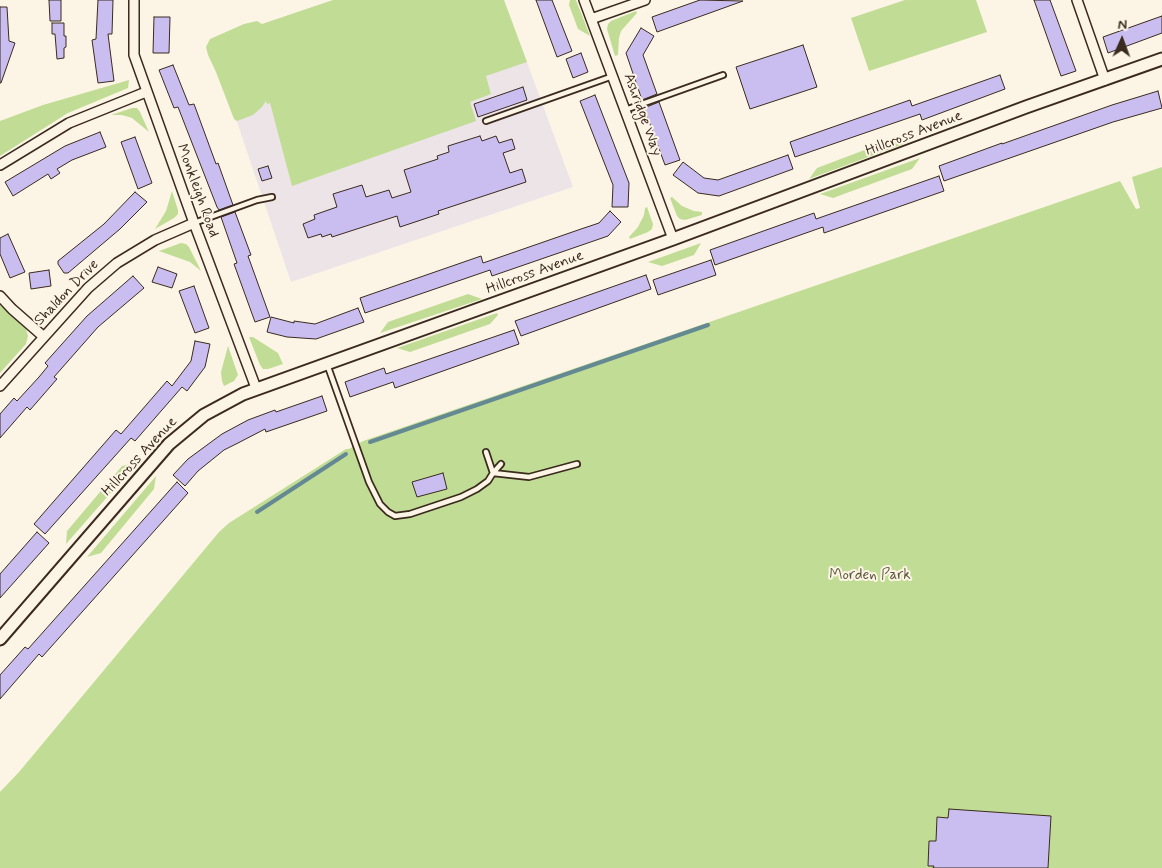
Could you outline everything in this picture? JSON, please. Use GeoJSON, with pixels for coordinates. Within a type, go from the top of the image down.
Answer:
{"type":"FeatureCollection","features":[{"type":"Feature","properties":{"kind":"street","name":"Monkleigh Road"},"geometry":{"type":"LineString","coordinates":[[134,0],[133,47],[146,92],[256,388]]}},
{"type":"Feature","properties":{"kind":"street","name":"Ashridge Way"},"geometry":{"type":"LineString","coordinates":[[584,0],[673,239]]}},
{"type":"Feature","properties":{"kind":"street"},"geometry":{"type":"LineString","coordinates":[[591,19],[645,0]]}},
{"type":"Feature","properties":{"kind":"street"},"geometry":{"type":"LineString","coordinates":[[1077,0],[1105,80]]}},
{"type":"Feature","properties":{"kind":"street","name":"Hillcross Avenue"},"geometry":{"type":"LineString","coordinates":[[0,639],[169,444],[204,415],[225,403],[256,388],[673,239],[1162,59]]}},
{"type":"Feature","properties":{"kind":"street"},"geometry":{"type":"LineString","coordinates":[[0,165],[69,123],[146,92]]}},
{"type":"Feature","properties":{"kind":"street","name":"Shaldon Drive"},"geometry":{"type":"LineString","coordinates":[[0,386],[88,288],[117,263],[155,240],[194,223]]}},
{"type":"Feature","properties":{"kind":"street"},"geometry":{"type":"LineString","coordinates":[[0,296],[44,337]]}},
{"type":"Feature","properties":{"kind":"lane"},"geometry":{"type":"LineString","coordinates":[[625,110],[723,75]]}},
{"type":"Feature","properties":{"kind":"lane"},"geometry":{"type":"LineString","coordinates":[[486,121],[613,76]]}},
{"type":"Feature","properties":{"kind":"lane"},"geometry":{"type":"LineString","coordinates":[[194,223],[257,200],[272,197]]}},
{"type":"Feature","properties":{"kind":"lane"},"geometry":{"type":"LineString","coordinates":[[326,363],[368,480],[380,504],[394,516],[410,514],[461,497],[488,481],[501,464]]}},
{"type":"Feature","properties":{"kind":"lane"},"geometry":{"type":"LineString","coordinates":[[486,452],[493,473]]}},
{"type":"Feature","properties":{"kind":"lane"},"geometry":{"type":"LineString","coordinates":[[493,473],[529,477],[577,464]]}},
{"type":"Feature","properties":{"kind":"shaded area"},"geometry":{"type":"Polygon","coordinates":[[[333,0],[504,0],[573,187],[291,282],[210,42],[333,0]]]}},
{"type":"Feature","properties":{"kind":"green space"},"geometry":{"type":"Polygon","coordinates":[[[333,0],[504,0],[527,62],[486,76],[491,94],[470,102],[476,121],[292,186],[270,103],[267,104],[266,101],[253,115],[237,121],[234,119],[206,47],[210,39],[244,24],[257,21],[262,24],[333,0]]]}},
{"type":"Feature","properties":{"kind":"green space"},"geometry":{"type":"Polygon","coordinates":[[[570,0],[576,0],[590,36],[578,29],[569,5],[570,0]]]}},
{"type":"Feature","properties":{"kind":"green space"},"geometry":{"type":"Polygon","coordinates":[[[905,0],[976,0],[987,32],[869,71],[851,18],[905,0]]]}},
{"type":"Feature","properties":{"kind":"green space"},"geometry":{"type":"Polygon","coordinates":[[[636,11],[637,13],[621,31],[618,55],[615,56],[607,29],[608,24],[636,11]]]}},
{"type":"Feature","properties":{"kind":"green space"},"geometry":{"type":"Polygon","coordinates":[[[129,80],[128,88],[68,113],[0,156],[0,121],[43,105],[129,80]]]}},
{"type":"Feature","properties":{"kind":"green space"},"geometry":{"type":"Polygon","coordinates":[[[137,108],[140,112],[149,132],[132,118],[122,115],[111,115],[137,108]]]}},
{"type":"Feature","properties":{"kind":"green space"},"geometry":{"type":"Polygon","coordinates":[[[896,138],[909,142],[809,179],[817,168],[896,138]]]}},
{"type":"Feature","properties":{"kind":"green space"},"geometry":{"type":"Polygon","coordinates":[[[920,158],[912,169],[833,198],[820,194],[920,158]]]}},
{"type":"Feature","properties":{"kind":"green space","name":"Morden Park"},"geometry":{"type":"Polygon","coordinates":[[[1162,167],[1162,868],[0,868],[0,792],[19,772],[219,532],[229,523],[346,449],[363,441],[1120,181],[1136,209],[1140,208],[1132,177],[1162,167]]]}},
{"type":"Feature","properties":{"kind":"green space"},"geometry":{"type":"Polygon","coordinates":[[[172,191],[178,214],[155,229],[166,211],[172,191]]]}},
{"type":"Feature","properties":{"kind":"green space"},"geometry":{"type":"Polygon","coordinates":[[[672,197],[682,206],[702,212],[702,215],[685,220],[680,219],[670,198],[672,197]]]}},
{"type":"Feature","properties":{"kind":"green space"},"geometry":{"type":"Polygon","coordinates":[[[647,207],[653,224],[652,229],[630,239],[629,237],[638,227],[647,207]]]}},
{"type":"Feature","properties":{"kind":"green space"},"geometry":{"type":"Polygon","coordinates":[[[181,243],[189,247],[201,271],[190,262],[159,251],[181,243]]]}},
{"type":"Feature","properties":{"kind":"green space"},"geometry":{"type":"Polygon","coordinates":[[[701,243],[694,255],[662,266],[648,262],[701,243]]]}},
{"type":"Feature","properties":{"kind":"green space"},"geometry":{"type":"Polygon","coordinates":[[[468,294],[482,299],[380,333],[388,322],[468,294]]]}},
{"type":"Feature","properties":{"kind":"green space"},"geometry":{"type":"Polygon","coordinates":[[[0,301],[26,329],[28,336],[26,344],[0,373],[0,301]]]}},
{"type":"Feature","properties":{"kind":"green space"},"geometry":{"type":"Polygon","coordinates":[[[497,313],[498,315],[490,324],[410,352],[397,348],[497,313]]]}},
{"type":"Feature","properties":{"kind":"green space"},"geometry":{"type":"Polygon","coordinates":[[[249,337],[253,337],[278,353],[283,364],[263,369],[249,337]]]}},
{"type":"Feature","properties":{"kind":"green space"},"geometry":{"type":"Polygon","coordinates":[[[228,346],[238,375],[234,381],[224,386],[221,372],[228,346]]]}},
{"type":"Feature","properties":{"kind":"green space"},"geometry":{"type":"Polygon","coordinates":[[[135,463],[66,544],[67,531],[122,466],[135,463]]]}},
{"type":"Feature","properties":{"kind":"green space"},"geometry":{"type":"Polygon","coordinates":[[[156,476],[154,489],[101,553],[87,557],[156,476]]]}},
{"type":"Feature","properties":{"kind":"building"},"geometry":{"type":"Polygon","coordinates":[[[49,0],[61,0],[61,21],[50,21],[49,0]]]}},
{"type":"Feature","properties":{"kind":"building"},"geometry":{"type":"Polygon","coordinates":[[[98,0],[113,0],[112,34],[108,34],[114,81],[98,83],[92,40],[96,39],[98,0]]]}},
{"type":"Feature","properties":{"kind":"building"},"geometry":{"type":"Polygon","coordinates":[[[536,0],[552,0],[572,51],[557,57],[536,0]]]}},
{"type":"Feature","properties":{"kind":"building"},"geometry":{"type":"Polygon","coordinates":[[[700,0],[743,1],[657,32],[652,17],[700,0]]]}},
{"type":"Feature","properties":{"kind":"building"},"geometry":{"type":"Polygon","coordinates":[[[1034,0],[1050,0],[1076,71],[1061,76],[1034,0]]]}},
{"type":"Feature","properties":{"kind":"building"},"geometry":{"type":"Polygon","coordinates":[[[0,7],[7,7],[9,41],[15,43],[1,83],[0,83],[0,7]]]}},
{"type":"Feature","properties":{"kind":"building"},"geometry":{"type":"Polygon","coordinates":[[[1162,16],[1162,33],[1108,53],[1103,37],[1162,16]]]}},
{"type":"Feature","properties":{"kind":"building"},"geometry":{"type":"Polygon","coordinates":[[[154,17],[170,17],[169,53],[153,53],[154,17]]]}},
{"type":"Feature","properties":{"kind":"building"},"geometry":{"type":"Polygon","coordinates":[[[52,23],[64,23],[66,47],[64,48],[64,58],[57,59],[55,34],[52,34],[52,23]]]}},
{"type":"Feature","properties":{"kind":"building"},"geometry":{"type":"Polygon","coordinates":[[[641,28],[654,36],[643,55],[657,94],[642,100],[626,53],[641,28]]]}},
{"type":"Feature","properties":{"kind":"building"},"geometry":{"type":"Polygon","coordinates":[[[803,45],[817,87],[750,109],[736,67],[803,45]]]}},
{"type":"Feature","properties":{"kind":"building"},"geometry":{"type":"Polygon","coordinates":[[[581,53],[588,72],[573,78],[566,59],[581,53]]]}},
{"type":"Feature","properties":{"kind":"building"},"geometry":{"type":"Polygon","coordinates":[[[173,65],[189,105],[194,104],[233,205],[219,210],[217,207],[178,107],[174,108],[159,70],[173,65]]]}},
{"type":"Feature","properties":{"kind":"building"},"geometry":{"type":"Polygon","coordinates":[[[1000,75],[1005,89],[922,120],[920,114],[795,157],[790,142],[910,100],[912,106],[1000,75]]]}},
{"type":"Feature","properties":{"kind":"building"},"geometry":{"type":"Polygon","coordinates":[[[523,87],[527,100],[478,117],[474,104],[523,87]]]}},
{"type":"Feature","properties":{"kind":"building"},"geometry":{"type":"Polygon","coordinates":[[[1158,91],[1162,108],[1113,122],[944,181],[939,166],[1112,105],[1158,91]]]}},
{"type":"Feature","properties":{"kind":"building"},"geometry":{"type":"Polygon","coordinates":[[[595,95],[629,183],[628,207],[612,207],[613,185],[580,101],[595,95]]]}},
{"type":"Feature","properties":{"kind":"building"},"geometry":{"type":"Polygon","coordinates":[[[659,102],[680,160],[665,165],[644,108],[659,102]]]}},
{"type":"Feature","properties":{"kind":"building"},"geometry":{"type":"Polygon","coordinates":[[[100,132],[106,147],[72,160],[57,169],[60,173],[51,179],[48,174],[13,196],[5,182],[65,146],[100,132]]]}},
{"type":"Feature","properties":{"kind":"building"},"geometry":{"type":"Polygon","coordinates":[[[480,136],[482,141],[496,136],[499,143],[512,139],[515,149],[503,153],[510,173],[522,169],[526,182],[438,211],[439,214],[400,227],[397,216],[332,237],[331,234],[322,237],[321,234],[308,238],[303,224],[315,219],[314,215],[337,207],[333,194],[362,185],[366,197],[389,190],[392,198],[411,192],[404,170],[438,159],[437,156],[449,152],[448,146],[480,136]]]}},
{"type":"Feature","properties":{"kind":"building"},"geometry":{"type":"Polygon","coordinates":[[[135,137],[152,183],[138,189],[121,142],[135,137]]]}},
{"type":"Feature","properties":{"kind":"building"},"geometry":{"type":"Polygon","coordinates":[[[788,155],[793,169],[719,196],[698,193],[673,175],[683,162],[704,178],[718,180],[788,155]]]}},
{"type":"Feature","properties":{"kind":"building"},"geometry":{"type":"Polygon","coordinates":[[[268,166],[272,178],[262,181],[258,169],[268,166]]]}},
{"type":"Feature","properties":{"kind":"building"},"geometry":{"type":"Polygon","coordinates":[[[939,176],[944,191],[824,233],[823,227],[715,265],[710,250],[814,213],[816,219],[939,176]]]}},
{"type":"Feature","properties":{"kind":"building"},"geometry":{"type":"Polygon","coordinates":[[[135,192],[147,202],[120,229],[68,273],[64,273],[58,261],[104,224],[135,192]]]}},
{"type":"Feature","properties":{"kind":"building"},"geometry":{"type":"Polygon","coordinates":[[[610,211],[621,222],[608,236],[492,276],[490,270],[365,313],[360,298],[481,256],[483,263],[599,223],[610,211]]]}},
{"type":"Feature","properties":{"kind":"building"},"geometry":{"type":"Polygon","coordinates":[[[235,212],[251,255],[248,256],[270,317],[255,322],[234,264],[237,263],[221,217],[235,212]]]}},
{"type":"Feature","properties":{"kind":"building"},"geometry":{"type":"Polygon","coordinates":[[[8,234],[25,272],[10,278],[0,254],[0,238],[8,234]]]}},
{"type":"Feature","properties":{"kind":"building"},"geometry":{"type":"Polygon","coordinates":[[[711,260],[716,275],[658,295],[653,280],[711,260]]]}},
{"type":"Feature","properties":{"kind":"building"},"geometry":{"type":"Polygon","coordinates":[[[158,267],[177,274],[172,288],[152,282],[158,267]]]}},
{"type":"Feature","properties":{"kind":"building"},"geometry":{"type":"Polygon","coordinates":[[[49,270],[51,286],[31,289],[29,273],[49,270]]]}},
{"type":"Feature","properties":{"kind":"building"},"geometry":{"type":"Polygon","coordinates":[[[646,275],[651,289],[521,336],[515,321],[646,275]]]}},
{"type":"Feature","properties":{"kind":"building"},"geometry":{"type":"Polygon","coordinates":[[[133,276],[144,288],[98,327],[54,377],[57,379],[30,410],[27,407],[0,438],[0,414],[14,398],[17,401],[39,377],[48,366],[45,363],[87,316],[133,276]]]}},
{"type":"Feature","properties":{"kind":"building"},"geometry":{"type":"Polygon","coordinates":[[[194,286],[209,328],[195,333],[179,291],[194,286]]]}},
{"type":"Feature","properties":{"kind":"building"},"geometry":{"type":"Polygon","coordinates":[[[358,308],[364,322],[316,339],[287,337],[267,332],[271,317],[294,323],[294,321],[315,324],[358,308]]]}},
{"type":"Feature","properties":{"kind":"building"},"geometry":{"type":"Polygon","coordinates":[[[514,330],[519,344],[395,388],[393,382],[350,397],[345,382],[384,368],[386,374],[514,330]]]}},
{"type":"Feature","properties":{"kind":"building"},"geometry":{"type":"Polygon","coordinates":[[[195,341],[210,344],[205,367],[187,391],[182,387],[135,441],[131,438],[45,534],[34,524],[116,430],[121,434],[167,381],[172,386],[191,361],[195,341]]]}},
{"type":"Feature","properties":{"kind":"building"},"geometry":{"type":"Polygon","coordinates":[[[322,396],[327,411],[266,432],[265,429],[224,450],[198,471],[185,486],[173,475],[188,459],[222,434],[248,420],[322,396]]]}},
{"type":"Feature","properties":{"kind":"building"},"geometry":{"type":"Polygon","coordinates":[[[443,473],[447,489],[417,497],[412,482],[443,473]]]}},
{"type":"Feature","properties":{"kind":"building"},"geometry":{"type":"Polygon","coordinates":[[[177,482],[188,493],[42,657],[39,654],[0,699],[0,675],[25,647],[28,649],[177,482]]]}},
{"type":"Feature","properties":{"kind":"building"},"geometry":{"type":"Polygon","coordinates":[[[37,532],[49,543],[0,598],[0,574],[37,532]]]}},
{"type":"Feature","properties":{"kind":"building"},"geometry":{"type":"Polygon","coordinates":[[[949,809],[1051,816],[1048,868],[933,868],[934,866],[928,866],[929,841],[936,841],[937,817],[948,818],[949,809]]]}},
{"type":"Feature","properties":{"kind":"waterway"},"geometry":{"type":"LineString","coordinates":[[370,442],[708,325]]}},
{"type":"Feature","properties":{"kind":"waterway"},"geometry":{"type":"LineString","coordinates":[[257,512],[346,454]]}}]}
